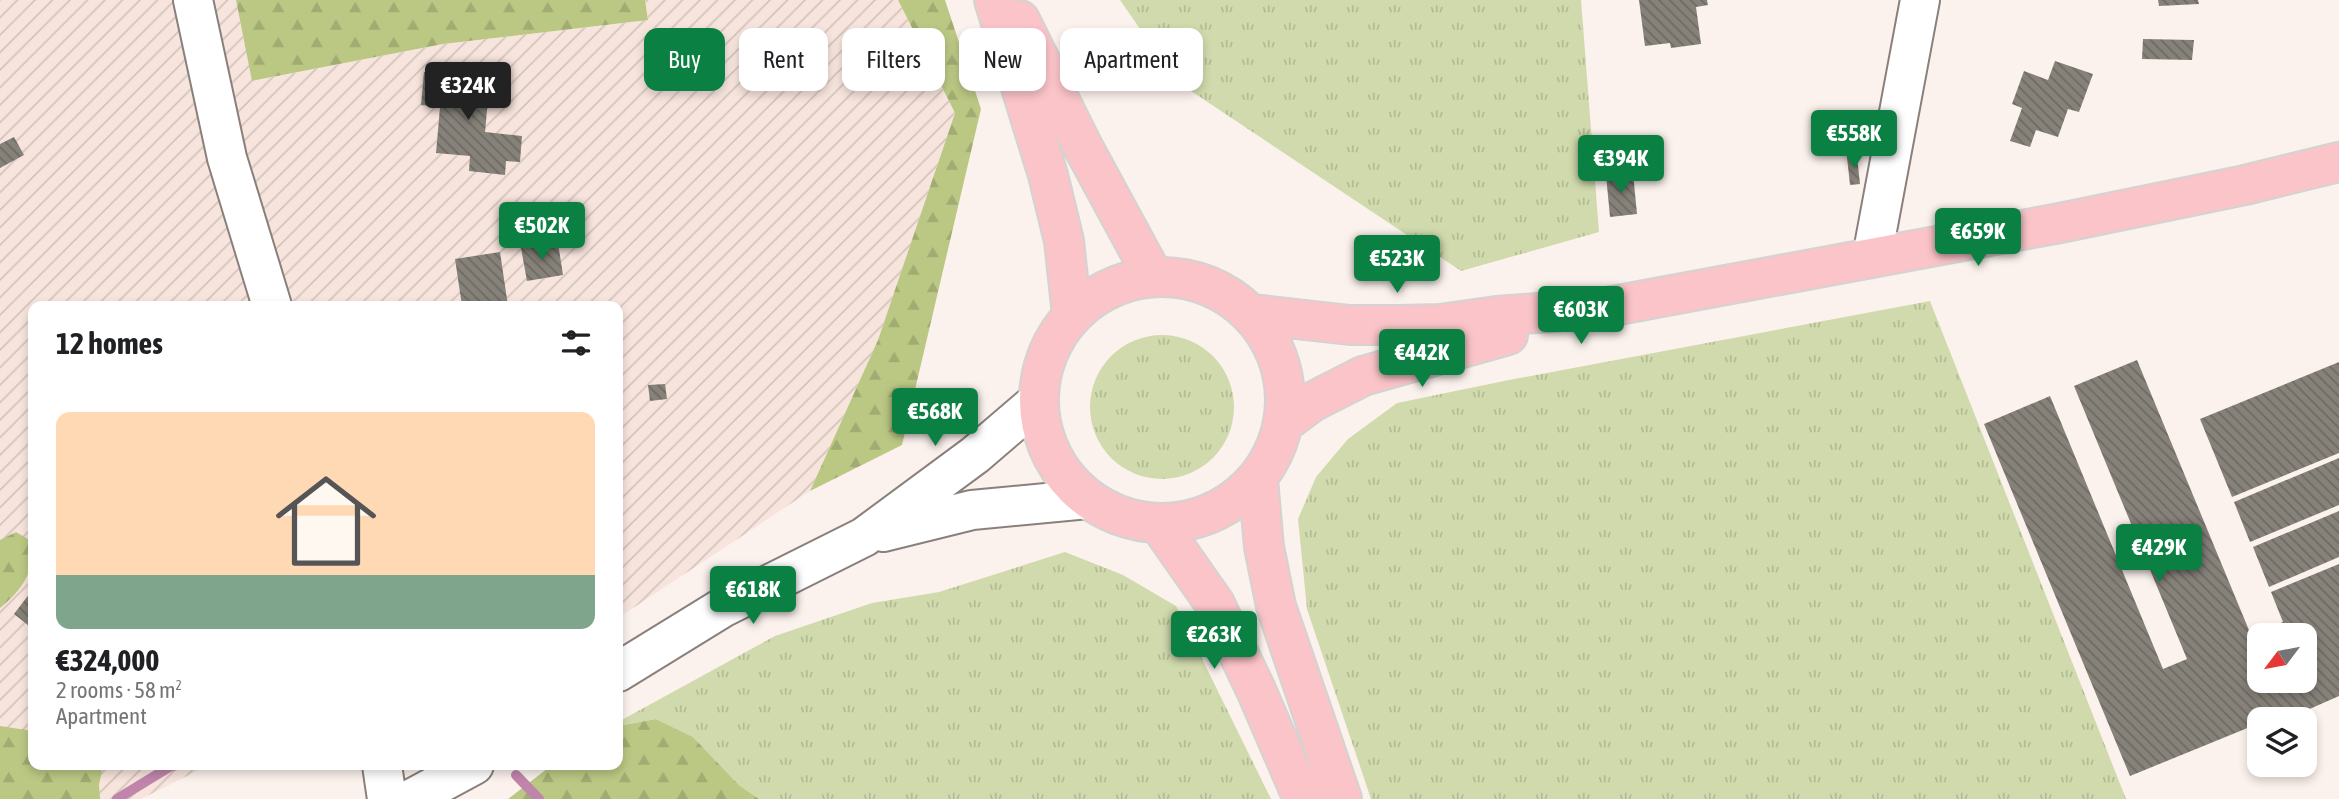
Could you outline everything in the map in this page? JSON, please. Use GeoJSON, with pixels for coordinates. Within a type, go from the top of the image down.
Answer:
{"type":"FeatureCollection","features":[{"type":"Feature","properties":{"kind":"main road"},"geometry":{"type":"LineString","coordinates":[[994,0],[1048,175],[1064,241],[1072,315]]}},
{"type":"Feature","properties":{"kind":"main road"},"geometry":{"type":"LineString","coordinates":[[1010,0],[1083,147],[1153,276]]}},
{"type":"Feature","properties":{"kind":"main road"},"geometry":{"type":"LineString","coordinates":[[1284,423],[1312,402],[1363,376],[1602,308],[2139,206],[2245,185],[2339,162]]}},
{"type":"Feature","properties":{"kind":"main road"},"geometry":{"type":"LineString","coordinates":[[1153,276],[1189,279],[1223,292],[1252,314],[1274,347],[1285,384],[1284,423],[1279,443],[1258,479],[1238,499],[1214,513],[1187,522],[1159,524],[1121,517],[1088,499],[1067,480],[1052,456],[1042,430],[1038,401],[1042,370],[1053,341],[1072,315],[1096,295],[1123,282],[1153,276]]}},
{"type":"Feature","properties":{"kind":"main road"},"geometry":{"type":"LineString","coordinates":[[1252,314],[1350,325],[1399,325],[1440,324],[1497,316],[1602,308]]}},
{"type":"Feature","properties":{"kind":"main road"},"geometry":{"type":"LineString","coordinates":[[1258,479],[1264,547],[1276,606],[1342,799]]}},
{"type":"Feature","properties":{"kind":"main road"},"geometry":{"type":"LineString","coordinates":[[1159,524],[1215,604],[1303,799]]}},
{"type":"Feature","properties":{"kind":"street"},"geometry":{"type":"LineString","coordinates":[[193,0],[227,158],[270,301]]}},
{"type":"Feature","properties":{"kind":"street"},"geometry":{"type":"LineString","coordinates":[[1872,257],[1920,0]]}},
{"type":"Feature","properties":{"kind":"street"},"geometry":{"type":"LineString","coordinates":[[623,669],[722,608],[864,537],[975,455],[1038,401]]}},
{"type":"Feature","properties":{"kind":"street"},"geometry":{"type":"LineString","coordinates":[[864,537],[972,510],[1088,499]]}},
{"type":"Feature","properties":{"kind":"street"},"geometry":{"type":"LineString","coordinates":[[383,770],[387,799]]}},
{"type":"Feature","properties":{"kind":"street"},"geometry":{"type":"LineString","coordinates":[[425,796],[461,770]]}},
{"type":"Feature","properties":{"kind":"shaded area"},"geometry":{"type":"Polygon","coordinates":[[[0,0],[236,0],[253,81],[443,44],[648,20],[645,0],[898,0],[912,28],[842,28],[842,91],[944,91],[955,113],[878,340],[810,491],[623,615],[623,301],[28,301],[28,770],[199,770],[141,799],[0,799],[0,0]]]}},
{"type":"Feature","properties":{"kind":"green space"},"geometry":{"type":"Polygon","coordinates":[[[236,0],[645,0],[648,20],[443,44],[252,81],[236,0]]]}},
{"type":"Feature","properties":{"kind":"green space"},"geometry":{"type":"Polygon","coordinates":[[[898,0],[945,0],[959,42],[959,91],[975,91],[981,109],[902,445],[810,491],[878,340],[955,113],[944,91],[945,28],[912,28],[898,0]]]}},
{"type":"Feature","properties":{"kind":"green space"},"geometry":{"type":"Polygon","coordinates":[[[1120,0],[1581,0],[1599,232],[1461,271],[1191,91],[1203,91],[1203,28],[1139,28],[1120,0]]]}},
{"type":"Feature","properties":{"kind":"green space"},"geometry":{"type":"Polygon","coordinates":[[[1930,301],[2126,799],[1371,799],[1307,609],[1298,519],[1316,477],[1348,439],[1397,403],[1930,301]]]}},
{"type":"Feature","properties":{"kind":"green space"},"geometry":{"type":"Polygon","coordinates":[[[1162,335],[1189,341],[1213,356],[1228,380],[1234,407],[1228,434],[1213,458],[1189,473],[1162,479],[1135,473],[1111,458],[1096,434],[1090,407],[1096,380],[1111,356],[1135,341],[1162,335]]]}},
{"type":"Feature","properties":{"kind":"green space"},"geometry":{"type":"Polygon","coordinates":[[[16,532],[28,539],[26,579],[0,608],[0,540],[16,532]]]}},
{"type":"Feature","properties":{"kind":"green space"},"geometry":{"type":"Polygon","coordinates":[[[1065,552],[1123,575],[1176,606],[1271,799],[759,799],[739,785],[693,737],[656,719],[623,725],[623,719],[775,636],[872,603],[939,592],[1065,552]]]}},
{"type":"Feature","properties":{"kind":"green space"},"geometry":{"type":"Polygon","coordinates":[[[656,719],[693,737],[739,785],[759,799],[508,799],[546,770],[623,770],[623,725],[656,719]]]}},
{"type":"Feature","properties":{"kind":"green space"},"geometry":{"type":"Polygon","coordinates":[[[0,726],[28,730],[28,770],[102,770],[100,799],[0,799],[0,726]]]}},
{"type":"Feature","properties":{"kind":"building"},"geometry":{"type":"Polygon","coordinates":[[[1639,0],[1707,0],[1708,5],[1696,7],[1701,44],[1671,48],[1670,43],[1645,46],[1639,0]]]}},
{"type":"Feature","properties":{"kind":"building"},"geometry":{"type":"Polygon","coordinates":[[[2158,0],[2198,0],[2199,4],[2159,6],[2158,0]]]}},
{"type":"Feature","properties":{"kind":"building"},"geometry":{"type":"Polygon","coordinates":[[[2143,39],[2194,40],[2192,60],[2142,59],[2143,39]]]}},
{"type":"Feature","properties":{"kind":"building"},"geometry":{"type":"Polygon","coordinates":[[[2055,61],[2093,74],[2079,112],[2068,109],[2058,137],[2036,130],[2030,147],[2010,141],[2022,108],[2012,104],[2024,71],[2048,80],[2055,61]]]}},
{"type":"Feature","properties":{"kind":"building"},"geometry":{"type":"Polygon","coordinates":[[[424,72],[490,78],[485,132],[522,136],[520,162],[506,161],[505,175],[469,171],[470,156],[436,153],[440,107],[421,105],[424,72]]]}},
{"type":"Feature","properties":{"kind":"building"},"geometry":{"type":"Polygon","coordinates":[[[14,137],[24,155],[0,168],[0,144],[14,137]]]}},
{"type":"Feature","properties":{"kind":"building"},"geometry":{"type":"Polygon","coordinates":[[[1857,156],[1860,184],[1850,185],[1847,157],[1857,156]]]}},
{"type":"Feature","properties":{"kind":"building"},"geometry":{"type":"Polygon","coordinates":[[[1633,173],[1637,214],[1610,217],[1606,175],[1633,173]]]}},
{"type":"Feature","properties":{"kind":"building"},"geometry":{"type":"Polygon","coordinates":[[[558,243],[563,275],[527,281],[521,248],[558,243]]]}},
{"type":"Feature","properties":{"kind":"building"},"geometry":{"type":"Polygon","coordinates":[[[500,252],[507,301],[461,301],[455,259],[500,252]]]}},
{"type":"Feature","properties":{"kind":"building"},"geometry":{"type":"Polygon","coordinates":[[[2137,360],[2247,625],[2247,693],[2317,693],[2317,623],[2281,623],[2283,622],[2271,592],[2339,564],[2339,696],[2314,707],[2247,707],[2247,728],[2130,776],[1984,424],[2050,396],[2163,669],[2187,659],[2074,386],[2137,360]]]}},
{"type":"Feature","properties":{"kind":"building"},"geometry":{"type":"Polygon","coordinates":[[[2339,362],[2339,453],[2232,497],[2200,419],[2339,362]]]}},
{"type":"Feature","properties":{"kind":"building"},"geometry":{"type":"Polygon","coordinates":[[[665,384],[667,399],[650,401],[648,385],[665,384]]]}},
{"type":"Feature","properties":{"kind":"building"},"geometry":{"type":"Polygon","coordinates":[[[2339,458],[2339,505],[2250,542],[2234,502],[2339,458]]]}},
{"type":"Feature","properties":{"kind":"building"},"geometry":{"type":"Polygon","coordinates":[[[2339,511],[2339,557],[2269,587],[2253,547],[2339,511]]]}},
{"type":"Feature","properties":{"kind":"building"},"geometry":{"type":"Polygon","coordinates":[[[28,596],[28,625],[14,614],[28,596]]]}},
{"type":"Feature","properties":{"kind":"waterway"},"geometry":{"type":"LineString","coordinates":[[117,799],[164,770]]}},
{"type":"Feature","properties":{"kind":"waterway"},"geometry":{"type":"LineString","coordinates":[[516,775],[539,799]]}}]}
